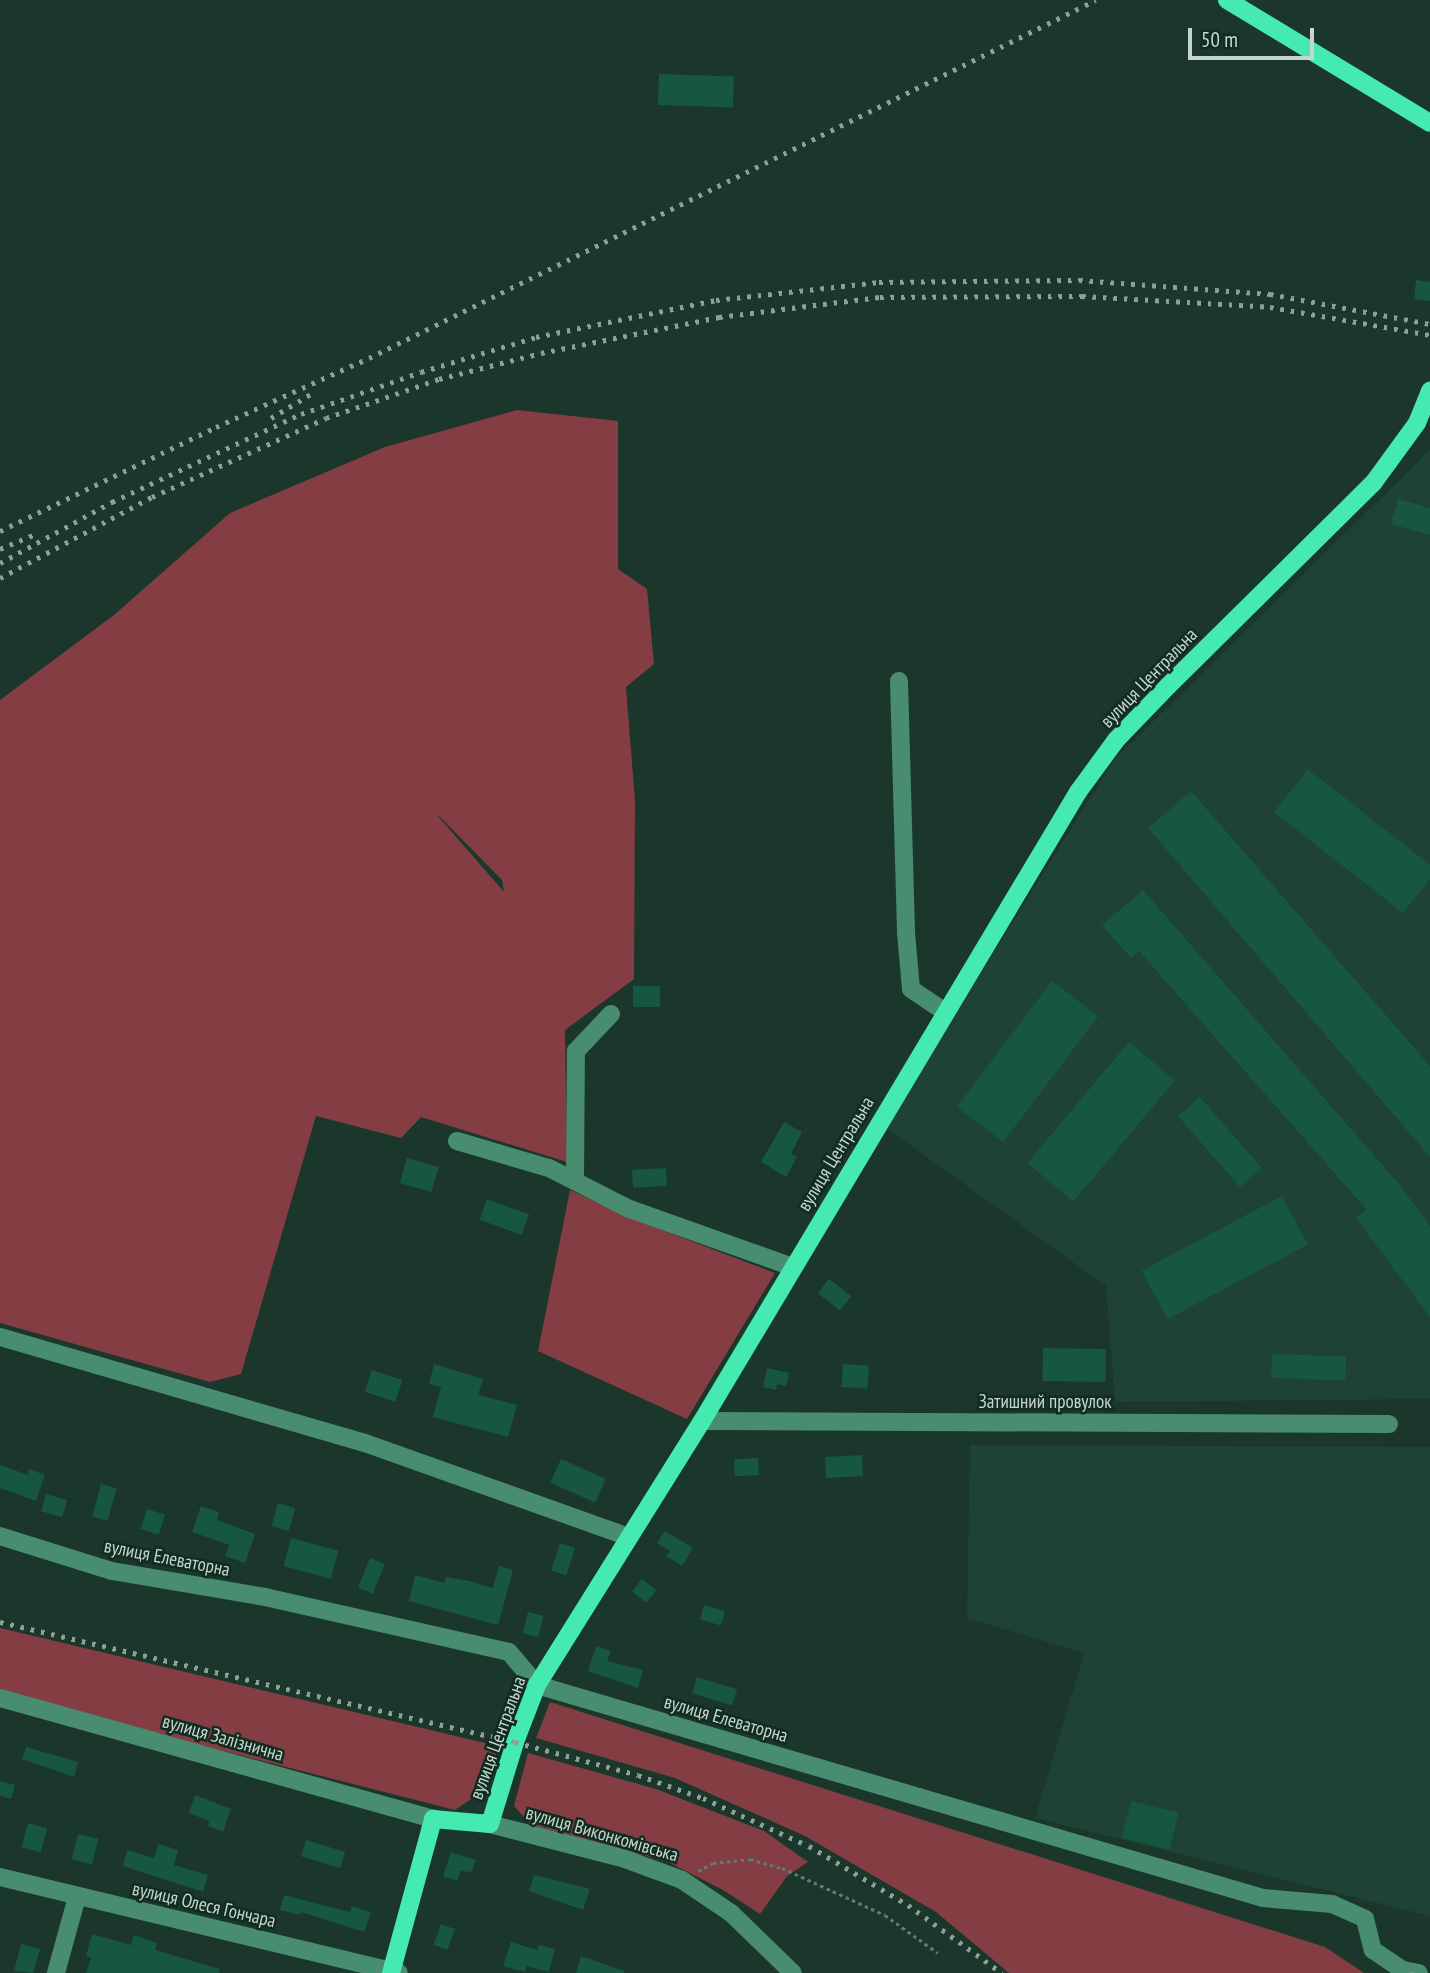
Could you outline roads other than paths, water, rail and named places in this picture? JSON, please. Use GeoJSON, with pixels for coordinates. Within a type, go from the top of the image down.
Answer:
{"type":"FeatureCollection","features":[{"type":"Feature","properties":{"kind":"main road"},"geometry":{"type":"LineString","coordinates":[[1227,0],[1430,123]]}},
{"type":"Feature","properties":{"kind":"main road","name":"вулиця Центральна"},"geometry":{"type":"LineString","coordinates":[[433,1819],[491,1824],[515,1742],[537,1685],[702,1421],[1078,792],[1116,740],[1374,482],[1417,423],[1430,390]]}},
{"type":"Feature","properties":{"kind":"main road"},"geometry":{"type":"LineString","coordinates":[[394,1972],[433,1819]]}},
{"type":"Feature","properties":{"kind":"street"},"geometry":{"type":"LineString","coordinates":[[899,681],[906,933],[911,989],[945,1012]]}},
{"type":"Feature","properties":{"kind":"street"},"geometry":{"type":"LineString","coordinates":[[575,1181],[576,1051],[611,1014]]}},
{"type":"Feature","properties":{"kind":"street"},"geometry":{"type":"LineString","coordinates":[[457,1141],[549,1168],[626,1208],[793,1267]]}},
{"type":"Feature","properties":{"kind":"street"},"geometry":{"type":"LineString","coordinates":[[0,1337],[365,1443],[629,1537]]}},
{"type":"Feature","properties":{"kind":"street","name":"Затишний провулок"},"geometry":{"type":"LineString","coordinates":[[702,1421],[1389,1424]]}},
{"type":"Feature","properties":{"kind":"street","name":"вулиця Елеваторна"},"geometry":{"type":"LineString","coordinates":[[0,1536],[112,1571],[265,1597],[509,1652],[537,1685],[1264,1898],[1332,1903],[1366,1919],[1373,1950],[1402,1970],[1419,1973]]}},
{"type":"Feature","properties":{"kind":"street","name":"вулиця Залізнична"},"geometry":{"type":"LineString","coordinates":[[0,1698],[433,1819]]}},
{"type":"Feature","properties":{"kind":"street","name":"вулиця Виконкомівська"},"geometry":{"type":"LineString","coordinates":[[491,1824],[625,1859],[682,1880],[731,1913],[793,1973]]}},
{"type":"Feature","properties":{"kind":"street","name":"вулиця Олеся Гончара"},"geometry":{"type":"LineString","coordinates":[[0,1877],[394,1972]]}},
{"type":"Feature","properties":{"kind":"street"},"geometry":{"type":"LineString","coordinates":[[56,1973],[77,1896]]}},
{"type":"Feature","properties":{"kind":"railway"},"geometry":{"type":"LineString","coordinates":[[0,531],[216,427],[369,358],[1096,0]]}},
{"type":"Feature","properties":{"kind":"railway"},"geometry":{"type":"LineString","coordinates":[[0,563],[112,502],[301,414],[421,372],[536,337],[716,300],[879,282],[1079,280],[1270,294],[1430,324]]}},
{"type":"Feature","properties":{"kind":"railway"},"geometry":{"type":"LineString","coordinates":[[0,578],[152,497],[326,418],[439,379],[541,353],[719,317],[880,297],[1082,296],[1270,307],[1430,335]]}},
{"type":"Feature","properties":{"kind":"railway"},"geometry":{"type":"LineString","coordinates":[[271,418],[316,391]]}},
{"type":"Feature","properties":{"kind":"railway"},"geometry":{"type":"LineString","coordinates":[[0,549],[36,534]]}},
{"type":"Feature","properties":{"kind":"railway"},"geometry":{"type":"LineString","coordinates":[[0,1622],[515,1742],[638,1775],[703,1798],[809,1846],[908,1905],[1002,1973]]}}]}
